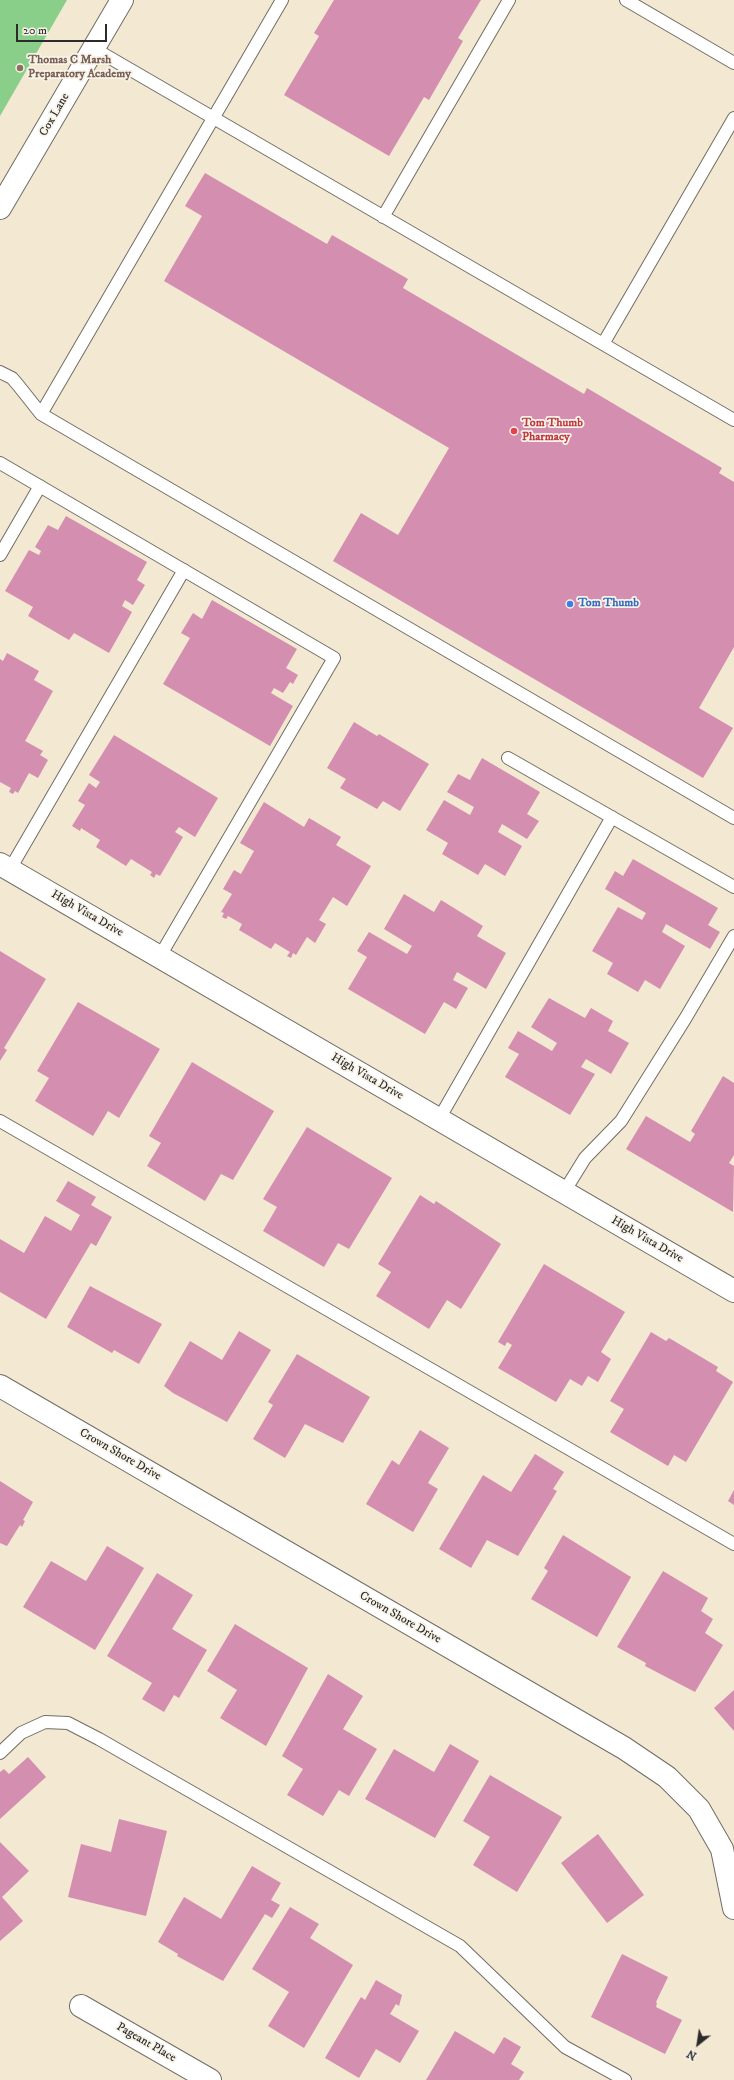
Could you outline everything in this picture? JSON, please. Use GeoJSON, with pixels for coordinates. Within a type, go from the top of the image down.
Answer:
{"type":"FeatureCollection","features":[{"type":"Feature","properties":{"kind":"street","name":"Cox Lane"},"geometry":{"type":"LineString","coordinates":[[0,208],[122,0]]}},
{"type":"Feature","properties":{"kind":"street","name":"High Vista Drive"},"geometry":{"type":"LineString","coordinates":[[5,866],[734,1291]]}},
{"type":"Feature","properties":{"kind":"street","name":"Crown Shore Drive"},"geometry":{"type":"LineString","coordinates":[[0,1386],[624,1748],[667,1777],[699,1809],[722,1849],[734,1908]]}},
{"type":"Feature","properties":{"kind":"street","name":"Pageant Place"},"geometry":{"type":"LineString","coordinates":[[81,2006],[210,2080]]}},
{"type":"Feature","properties":{"kind":"lane"},"geometry":{"type":"LineString","coordinates":[[41,414],[282,0]]}},
{"type":"Feature","properties":{"kind":"lane"},"geometry":{"type":"LineString","coordinates":[[383,217],[509,0]]}},
{"type":"Feature","properties":{"kind":"lane"},"geometry":{"type":"LineString","coordinates":[[626,0],[734,63]]}},
{"type":"Feature","properties":{"kind":"lane"},"geometry":{"type":"LineString","coordinates":[[94,48],[734,420]]}},
{"type":"Feature","properties":{"kind":"lane"},"geometry":{"type":"LineString","coordinates":[[602,344],[734,118]]}},
{"type":"Feature","properties":{"kind":"lane"},"geometry":{"type":"LineString","coordinates":[[0,372],[12,378],[41,414],[734,817]]}},
{"type":"Feature","properties":{"kind":"lane"},"geometry":{"type":"LineString","coordinates":[[0,463],[334,658],[160,956]]}},
{"type":"Feature","properties":{"kind":"lane"},"geometry":{"type":"LineString","coordinates":[[0,555],[40,486]]}},
{"type":"Feature","properties":{"kind":"lane"},"geometry":{"type":"LineString","coordinates":[[5,866],[184,570]]}},
{"type":"Feature","properties":{"kind":"lane"},"geometry":{"type":"LineString","coordinates":[[508,758],[734,888]]}},
{"type":"Feature","properties":{"kind":"lane"},"geometry":{"type":"LineString","coordinates":[[439,1119],[612,817]]}},
{"type":"Feature","properties":{"kind":"lane"},"geometry":{"type":"LineString","coordinates":[[564,1192],[585,1158],[621,1121],[685,1019],[734,936]]}},
{"type":"Feature","properties":{"kind":"lane"},"geometry":{"type":"LineString","coordinates":[[0,1120],[734,1544]]}},
{"type":"Feature","properties":{"kind":"lane"},"geometry":{"type":"LineString","coordinates":[[0,1753],[21,1733],[45,1722],[68,1723],[99,1739],[460,1946],[565,2047],[625,2080]]}},
{"type":"Feature","properties":{"kind":"green space","name":"Thomas C Marsh Preparatory Academy"},"geometry":{"type":"Polygon","coordinates":[[[0,0],[67,0],[0,116],[0,0]]]}},
{"type":"Feature","properties":{"kind":"building"},"geometry":{"type":"Polygon","coordinates":[[[334,0],[481,0],[458,38],[463,41],[429,100],[424,97],[389,156],[284,95],[319,36],[314,33],[334,0]]]}},
{"type":"Feature","properties":{"kind":"building","name":"Tom Thumb"},"geometry":{"type":"Polygon","coordinates":[[[205,173],[327,244],[332,235],[408,279],[403,288],[584,394],[587,388],[722,468],[719,473],[734,482],[734,647],[699,708],[733,728],[703,778],[333,561],[361,513],[398,535],[449,448],[164,281],[202,216],[185,206],[205,173]]]}},
{"type":"Feature","properties":{"kind":"building"},"geometry":{"type":"Polygon","coordinates":[[[66,516],[147,562],[137,580],[145,585],[133,605],[125,600],[122,606],[132,612],[109,653],[74,633],[69,640],[28,616],[33,607],[5,591],[29,550],[39,555],[41,551],[35,547],[48,525],[58,530],[66,516]]]}},
{"type":"Feature","properties":{"kind":"building"},"geometry":{"type":"Polygon","coordinates":[[[212,600],[297,649],[286,668],[298,675],[293,684],[290,682],[283,693],[274,688],[271,693],[293,706],[270,746],[163,684],[190,638],[181,633],[193,613],[202,619],[212,600]]]}},
{"type":"Feature","properties":{"kind":"building"},"geometry":{"type":"Polygon","coordinates":[[[7,653],[39,671],[34,680],[53,691],[25,741],[43,751],[40,755],[48,760],[38,778],[29,773],[18,793],[15,791],[13,794],[9,792],[11,788],[0,782],[0,659],[3,661],[7,653]]]}},
{"type":"Feature","properties":{"kind":"building"},"geometry":{"type":"Polygon","coordinates":[[[354,722],[377,736],[379,734],[429,764],[400,811],[383,801],[377,809],[340,788],[346,779],[327,768],[354,722]]]}},
{"type":"Feature","properties":{"kind":"building"},"geometry":{"type":"Polygon","coordinates":[[[114,735],[218,798],[195,837],[179,827],[175,832],[183,837],[160,876],[156,874],[154,878],[150,875],[152,872],[131,859],[126,866],[96,847],[100,840],[81,828],[80,831],[72,826],[85,805],[78,801],[89,783],[96,788],[100,782],[89,775],[114,735]]]}},
{"type":"Feature","properties":{"kind":"building"},"geometry":{"type":"Polygon","coordinates":[[[482,758],[540,792],[527,814],[539,821],[527,839],[502,824],[498,832],[522,846],[505,876],[485,864],[478,875],[442,854],[448,843],[426,830],[444,800],[470,815],[474,807],[447,792],[458,774],[470,780],[482,758]]]}},
{"type":"Feature","properties":{"kind":"building"},"geometry":{"type":"Polygon","coordinates":[[[264,802],[304,827],[309,818],[341,837],[336,845],[371,866],[347,906],[333,897],[319,920],[326,924],[315,943],[307,937],[296,955],[293,953],[291,958],[287,956],[290,952],[275,943],[271,949],[239,930],[242,924],[228,916],[226,919],[222,917],[224,913],[221,912],[232,894],[223,889],[234,870],[241,874],[254,851],[240,843],[264,802]]]}},
{"type":"Feature","properties":{"kind":"building"},"geometry":{"type":"Polygon","coordinates":[[[633,859],[718,908],[708,925],[720,932],[710,949],[666,924],[662,932],[685,946],[660,989],[645,980],[638,992],[607,974],[613,963],[592,951],[618,907],[642,920],[646,913],[605,889],[615,871],[623,876],[633,859]]]}},
{"type":"Feature","properties":{"kind":"building"},"geometry":{"type":"Polygon","coordinates":[[[404,894],[434,912],[441,900],[483,926],[477,936],[506,953],[486,989],[457,972],[453,980],[468,988],[456,1009],[444,1002],[425,1034],[348,989],[367,957],[357,951],[369,932],[407,954],[412,946],[384,929],[404,894]]]}},
{"type":"Feature","properties":{"kind":"building"},"geometry":{"type":"Polygon","coordinates":[[[0,951],[46,979],[4,1048],[7,1050],[0,1061],[0,951]]]}},
{"type":"Feature","properties":{"kind":"building"},"geometry":{"type":"Polygon","coordinates":[[[549,998],[585,1018],[591,1008],[613,1021],[608,1031],[629,1043],[611,1074],[586,1059],[581,1067],[595,1074],[570,1115],[505,1077],[519,1054],[508,1048],[518,1031],[552,1051],[557,1043],[531,1027],[549,998]]]}},
{"type":"Feature","properties":{"kind":"building"},"geometry":{"type":"Polygon","coordinates":[[[78,1002],[160,1049],[119,1118],[108,1111],[93,1136],[35,1101],[49,1078],[37,1071],[78,1002]]]}},
{"type":"Feature","properties":{"kind":"building"},"geometry":{"type":"Polygon","coordinates":[[[192,1062],[274,1111],[233,1180],[221,1174],[205,1201],[147,1166],[161,1143],[149,1136],[192,1062]]]}},
{"type":"Feature","properties":{"kind":"building"},"geometry":{"type":"Polygon","coordinates":[[[723,1076],[734,1083],[734,1155],[729,1163],[734,1166],[733,1212],[626,1149],[646,1116],[690,1142],[695,1134],[691,1131],[723,1076]]]}},
{"type":"Feature","properties":{"kind":"building"},"geometry":{"type":"Polygon","coordinates":[[[307,1127],[392,1178],[349,1249],[338,1243],[324,1267],[263,1231],[277,1207],[263,1199],[307,1127]]]}},
{"type":"Feature","properties":{"kind":"building"},"geometry":{"type":"Polygon","coordinates":[[[68,1181],[96,1197],[91,1205],[112,1217],[96,1246],[91,1243],[46,1319],[0,1292],[0,1239],[24,1253],[45,1216],[71,1231],[80,1215],[56,1201],[68,1181]]]}},
{"type":"Feature","properties":{"kind":"building"},"geometry":{"type":"Polygon","coordinates":[[[420,1195],[434,1204],[436,1201],[501,1244],[461,1309],[447,1300],[429,1329],[376,1296],[391,1272],[378,1264],[420,1195]]]}},
{"type":"Feature","properties":{"kind":"building"},"geometry":{"type":"Polygon","coordinates":[[[544,1264],[625,1312],[601,1352],[611,1359],[598,1382],[588,1376],[582,1386],[570,1379],[556,1402],[498,1368],[512,1345],[507,1342],[505,1346],[498,1342],[544,1264]]]}},
{"type":"Feature","properties":{"kind":"building"},"geometry":{"type":"Polygon","coordinates":[[[90,1286],[162,1324],[139,1364],[114,1350],[112,1353],[67,1327],[90,1286]]]}},
{"type":"Feature","properties":{"kind":"building"},"geometry":{"type":"Polygon","coordinates":[[[239,1331],[271,1350],[227,1422],[173,1393],[164,1386],[190,1341],[222,1360],[239,1331]]]}},
{"type":"Feature","properties":{"kind":"building"},"geometry":{"type":"Polygon","coordinates":[[[651,1332],[666,1341],[669,1338],[718,1367],[716,1371],[733,1382],[686,1462],[674,1455],[668,1466],[610,1432],[624,1409],[610,1401],[651,1332]]]}},
{"type":"Feature","properties":{"kind":"building"},"geometry":{"type":"Polygon","coordinates":[[[297,1354],[370,1397],[343,1443],[305,1424],[285,1458],[253,1439],[273,1405],[268,1402],[297,1354]]]}},
{"type":"Feature","properties":{"kind":"building"},"geometry":{"type":"Polygon","coordinates":[[[420,1430],[449,1448],[428,1483],[438,1489],[413,1532],[366,1504],[392,1460],[399,1465],[420,1430]]]}},
{"type":"Feature","properties":{"kind":"building"},"geometry":{"type":"Polygon","coordinates":[[[535,1454],[564,1472],[553,1489],[557,1491],[518,1556],[487,1540],[471,1568],[439,1549],[483,1475],[511,1492],[535,1454]]]}},
{"type":"Feature","properties":{"kind":"building"},"geometry":{"type":"Polygon","coordinates":[[[0,1481],[33,1502],[23,1520],[25,1521],[22,1527],[20,1525],[7,1546],[0,1543],[0,1481]]]}},
{"type":"Feature","properties":{"kind":"building"},"geometry":{"type":"Polygon","coordinates":[[[734,1490],[734,1505],[728,1501],[734,1490]]]}},
{"type":"Feature","properties":{"kind":"building"},"geometry":{"type":"Polygon","coordinates":[[[563,1535],[631,1577],[597,1637],[531,1599],[548,1571],[544,1568],[563,1535]]]}},
{"type":"Feature","properties":{"kind":"building"},"geometry":{"type":"Polygon","coordinates":[[[107,1546],[144,1568],[95,1650],[23,1607],[51,1561],[86,1581],[107,1546]]]}},
{"type":"Feature","properties":{"kind":"building"},"geometry":{"type":"Polygon","coordinates":[[[663,1571],[708,1598],[701,1611],[713,1619],[705,1633],[723,1645],[695,1692],[645,1666],[646,1663],[617,1647],[663,1571]]]}},
{"type":"Feature","properties":{"kind":"building"},"geometry":{"type":"Polygon","coordinates":[[[157,1573],[193,1595],[172,1629],[207,1650],[179,1698],[174,1695],[164,1712],[142,1699],[152,1683],[107,1656],[157,1573]]]}},
{"type":"Feature","properties":{"kind":"building"},"geometry":{"type":"Polygon","coordinates":[[[235,1624],[308,1668],[266,1746],[220,1718],[237,1690],[207,1671],[235,1624]]]}},
{"type":"Feature","properties":{"kind":"building"},"geometry":{"type":"Polygon","coordinates":[[[328,1674],[363,1696],[343,1729],[377,1749],[349,1796],[339,1790],[323,1816],[287,1795],[303,1769],[282,1756],[328,1674]]]}},
{"type":"Feature","properties":{"kind":"building"},"geometry":{"type":"Polygon","coordinates":[[[734,1690],[734,1731],[714,1708],[734,1690]]]}},
{"type":"Feature","properties":{"kind":"building"},"geometry":{"type":"Polygon","coordinates":[[[450,1744],[479,1761],[435,1838],[365,1799],[394,1749],[434,1772],[450,1744]]]}},
{"type":"Feature","properties":{"kind":"building"},"geometry":{"type":"Polygon","coordinates":[[[28,1757],[46,1777],[0,1819],[0,1772],[4,1769],[9,1774],[28,1757]]]}},
{"type":"Feature","properties":{"kind":"building"},"geometry":{"type":"Polygon","coordinates":[[[490,1775],[562,1817],[517,1892],[473,1865],[490,1837],[463,1821],[490,1775]]]}},
{"type":"Feature","properties":{"kind":"building"},"geometry":{"type":"Polygon","coordinates":[[[119,1819],[167,1831],[146,1916],[68,1897],[81,1844],[111,1852],[119,1819]]]}},
{"type":"Feature","properties":{"kind":"building"},"geometry":{"type":"Polygon","coordinates":[[[598,1834],[644,1895],[607,1923],[561,1863],[598,1834]]]}},
{"type":"Feature","properties":{"kind":"building"},"geometry":{"type":"Polygon","coordinates":[[[0,1842],[29,1871],[2,1897],[23,1921],[0,1941],[0,1842]]]}},
{"type":"Feature","properties":{"kind":"building"},"geometry":{"type":"Polygon","coordinates":[[[252,1866],[281,1883],[271,1900],[280,1905],[272,1918],[265,1914],[223,1981],[177,1956],[178,1954],[158,1942],[184,1897],[221,1919],[252,1866]]]}},
{"type":"Feature","properties":{"kind":"building"},"geometry":{"type":"Polygon","coordinates":[[[290,1907],[319,1924],[310,1938],[353,1965],[304,2048],[268,2026],[289,1992],[252,1969],[290,1907]]]}},
{"type":"Feature","properties":{"kind":"building"},"geometry":{"type":"Polygon","coordinates":[[[622,1954],[668,1977],[656,2002],[656,2007],[682,2020],[665,2054],[591,2017],[622,1954]]]}},
{"type":"Feature","properties":{"kind":"building"},"geometry":{"type":"Polygon","coordinates":[[[376,1980],[402,1995],[399,2006],[396,2004],[390,2014],[419,2031],[400,2063],[376,2049],[359,2078],[325,2058],[361,1997],[365,2000],[376,1980]]]}},
{"type":"Feature","properties":{"kind":"building"},"geometry":{"type":"Polygon","coordinates":[[[455,2031],[494,2054],[504,2037],[521,2047],[511,2064],[524,2072],[519,2080],[426,2080],[455,2031]]]}},
{"type":"Feature","properties":{"kind":"place","name":"Thomas C Marsh Preparatory Academy"},"geometry":{"type":"Point","coordinates":[20,68]}},
{"type":"Feature","properties":{"kind":"place","name":"Tom Thumb Pharmacy"},"geometry":{"type":"Point","coordinates":[514,431]}},
{"type":"Feature","properties":{"kind":"place","name":"Tom Thumb"},"geometry":{"type":"Point","coordinates":[570,604]}}]}
